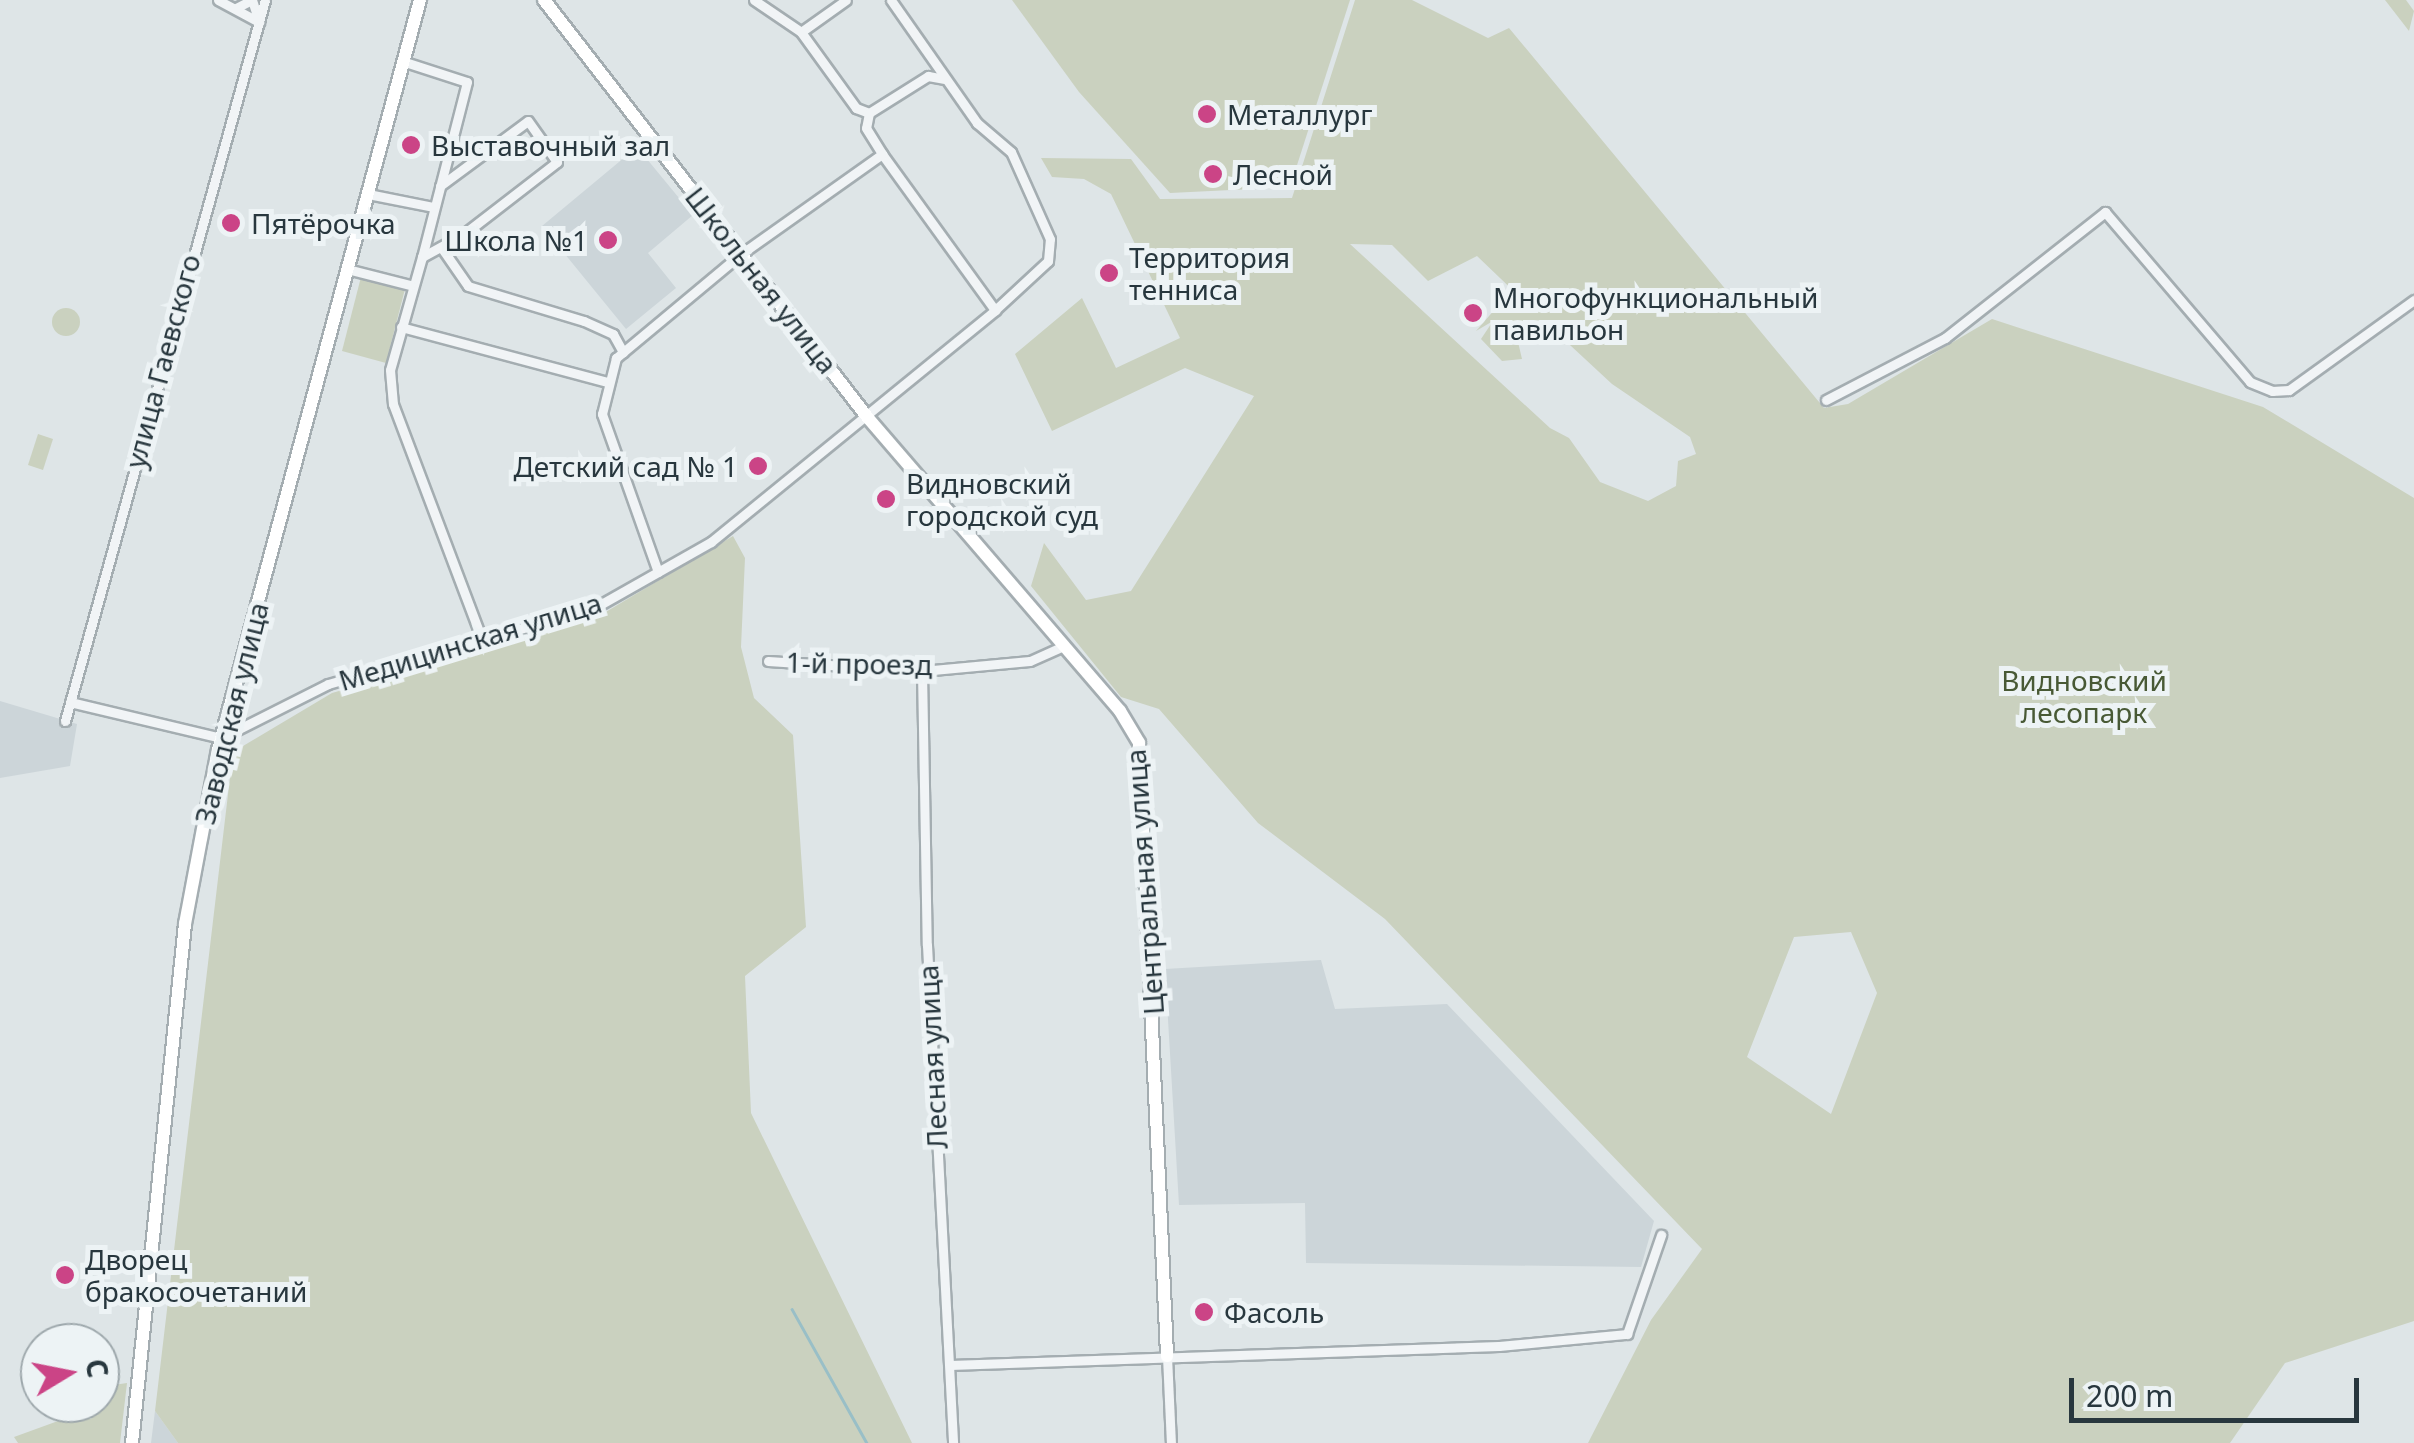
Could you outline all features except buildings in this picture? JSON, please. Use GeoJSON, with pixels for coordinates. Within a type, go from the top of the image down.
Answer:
{"type":"FeatureCollection","features":[{"type":"Feature","properties":{"kind":"street"},"geometry":{"type":"LineString","coordinates":[[218,0],[259,22]]}},
{"type":"Feature","properties":{"kind":"street"},"geometry":{"type":"LineString","coordinates":[[236,8],[253,0],[259,22]]}},
{"type":"Feature","properties":{"kind":"street","name":"улица Гаевского"},"geometry":{"type":"LineString","coordinates":[[65,720],[265,0]]}},
{"type":"Feature","properties":{"kind":"street","name":"Заводская улица"},"geometry":{"type":"LineString","coordinates":[[132,1443],[186,924],[221,738],[420,0]]}},
{"type":"Feature","properties":{"kind":"street","name":"Школьная улица"},"geometry":{"type":"LineString","coordinates":[[544,0],[868,418]]}},
{"type":"Feature","properties":{"kind":"street"},"geometry":{"type":"LineString","coordinates":[[754,0],[800,32],[856,108],[869,112]]}},
{"type":"Feature","properties":{"kind":"street"},"geometry":{"type":"LineString","coordinates":[[800,32],[846,0]]}},
{"type":"Feature","properties":{"kind":"street"},"geometry":{"type":"LineString","coordinates":[[891,0],[948,80]]}},
{"type":"Feature","properties":{"kind":"street"},"geometry":{"type":"LineString","coordinates":[[405,62],[468,82],[390,370],[394,404],[483,642]]}},
{"type":"Feature","properties":{"kind":"street"},"geometry":{"type":"LineString","coordinates":[[948,80],[928,76],[869,112],[866,128],[995,310]]}},
{"type":"Feature","properties":{"kind":"street","name":"Медицинская улица"},"geometry":{"type":"LineString","coordinates":[[221,738],[328,684],[596,608],[711,542],[868,418],[995,310],[1048,261],[1050,239],[1010,152],[977,123],[948,80]]}},
{"type":"Feature","properties":{"kind":"street"},"geometry":{"type":"LineString","coordinates":[[422,257],[557,162],[528,121],[440,186]]}},
{"type":"Feature","properties":{"kind":"street"},"geometry":{"type":"LineString","coordinates":[[658,572],[602,414],[608,382],[622,352],[741,254],[882,154]]}},
{"type":"Feature","properties":{"kind":"street"},"geometry":{"type":"LineString","coordinates":[[368,194],[434,207]]}},
{"type":"Feature","properties":{"kind":"street"},"geometry":{"type":"LineString","coordinates":[[1826,400],[1945,338],[2105,212],[2250,382],[2272,391],[2289,390],[2414,300]]}},
{"type":"Feature","properties":{"kind":"street"},"geometry":{"type":"LineString","coordinates":[[441,246],[468,286],[584,321],[613,334],[622,352]]}},
{"type":"Feature","properties":{"kind":"street"},"geometry":{"type":"LineString","coordinates":[[348,269],[410,286]]}},
{"type":"Feature","properties":{"kind":"street"},"geometry":{"type":"LineString","coordinates":[[401,327],[608,382]]}},
{"type":"Feature","properties":{"kind":"street","name":"Центральная улица"},"geometry":{"type":"LineString","coordinates":[[868,418],[1064,646],[1139,743],[1171,1443]]}},
{"type":"Feature","properties":{"kind":"street","name":"1-й проезд"},"geometry":{"type":"LineString","coordinates":[[768,661],[922,670],[1030,661],[1064,646]]}},
{"type":"Feature","properties":{"kind":"street","name":"Лесная улица"},"geometry":{"type":"LineString","coordinates":[[922,670],[928,965],[953,1443]]}},
{"type":"Feature","properties":{"kind":"street"},"geometry":{"type":"LineString","coordinates":[[70,702],[221,738]]}},
{"type":"Feature","properties":{"kind":"street"},"geometry":{"type":"LineString","coordinates":[[950,1365],[1500,1346],[1627,1334],[1661,1236]]}},
{"type":"Feature","properties":{"kind":"shaded area","name":"Школа №1"},"geometry":{"type":"Polygon","coordinates":[[[637,147],[693,215],[648,253],[676,288],[626,329],[542,226],[637,147]]]}},
{"type":"Feature","properties":{"kind":"shaded area"},"geometry":{"type":"Polygon","coordinates":[[[0,701],[77,724],[70,766],[0,778],[0,701]]]}},
{"type":"Feature","properties":{"kind":"shaded area"},"geometry":{"type":"Polygon","coordinates":[[[1321,960],[1335,1009],[1447,1004],[1654,1221],[1641,1267],[1306,1263],[1305,1203],[1179,1205],[1165,969],[1321,960]]]}},
{"type":"Feature","properties":{"kind":"shaded area"},"geometry":{"type":"Polygon","coordinates":[[[155,1411],[178,1443],[151,1443],[155,1411]]]}},
{"type":"Feature","properties":{"kind":"green space","name":"Металлург"},"geometry":{"type":"Polygon","coordinates":[[[1012,0],[1350,0],[1290,187],[1170,193],[1079,92],[1012,0]]]}},
{"type":"Feature","properties":{"kind":"green space","name":"Видновский лесопарк"},"geometry":{"type":"Polygon","coordinates":[[[1355,0],[1412,0],[1488,38],[1509,28],[1824,408],[1848,404],[1992,319],[2263,407],[2414,498],[2414,1321],[2285,1363],[2230,1443],[1588,1443],[1651,1320],[1702,1249],[1385,919],[1258,823],[1159,709],[1121,697],[1031,586],[1044,543],[1086,600],[1131,591],[1254,396],[1185,368],[1052,431],[1015,354],[1082,298],[1116,368],[1180,338],[1111,194],[1084,179],[1052,177],[1041,158],[1131,159],[1160,199],[1292,198],[1355,0]],[[1350,244],[1550,428],[1569,438],[1600,482],[1648,501],[1676,486],[1678,461],[1696,454],[1690,437],[1612,384],[1543,320],[1515,329],[1522,359],[1502,361],[1481,339],[1493,321],[1476,331],[1496,308],[1501,312],[1523,300],[1477,256],[1428,281],[1392,245],[1350,244]],[[1851,932],[1794,937],[1747,1057],[1831,1114],[1877,993],[1851,932]]]}},
{"type":"Feature","properties":{"kind":"green space"},"geometry":{"type":"Polygon","coordinates":[[[2385,0],[2406,0],[2414,11],[2409,31],[2385,0]]]}},
{"type":"Feature","properties":{"kind":"green space"},"geometry":{"type":"Polygon","coordinates":[[[361,277],[405,289],[386,363],[342,351],[361,277]]]}},
{"type":"Feature","properties":{"kind":"green space"},"geometry":{"type":"Polygon","coordinates":[[[66,308],[76,312],[80,322],[76,332],[66,336],[56,332],[52,322],[56,312],[66,308]]]}},
{"type":"Feature","properties":{"kind":"green space"},"geometry":{"type":"Polygon","coordinates":[[[38,434],[53,439],[43,470],[28,465],[38,434]]]}},
{"type":"Feature","properties":{"kind":"green space"},"geometry":{"type":"Polygon","coordinates":[[[733,536],[745,558],[741,647],[754,698],[793,735],[806,927],[745,976],[751,1113],[912,1443],[178,1443],[155,1411],[233,752],[332,693],[594,619],[733,536]]]}},
{"type":"Feature","properties":{"kind":"green space"},"geometry":{"type":"Polygon","coordinates":[[[127,1383],[120,1443],[18,1443],[14,1437],[52,1423],[120,1423],[120,1384],[127,1383]]]}},
{"type":"Feature","properties":{"kind":"waterway"},"geometry":{"type":"LineString","coordinates":[[792,1309],[867,1443]]}},
{"type":"Feature","properties":{"kind":"place","name":"Металлург"},"geometry":{"type":"Point","coordinates":[1207,114]}},
{"type":"Feature","properties":{"kind":"place","name":"Выставочный зал"},"geometry":{"type":"Point","coordinates":[411,145]}},
{"type":"Feature","properties":{"kind":"place","name":"Лесной"},"geometry":{"type":"Point","coordinates":[1213,174]}},
{"type":"Feature","properties":{"kind":"place","name":"Пятёрочка"},"geometry":{"type":"Point","coordinates":[231,223]}},
{"type":"Feature","properties":{"kind":"place","name":"Школа №1"},"geometry":{"type":"Point","coordinates":[608,240]}},
{"type":"Feature","properties":{"kind":"place","name":"Территория тенниса"},"geometry":{"type":"Point","coordinates":[1109,273]}},
{"type":"Feature","properties":{"kind":"place","name":"Многофункциональный павильон"},"geometry":{"type":"Point","coordinates":[1473,313]}},
{"type":"Feature","properties":{"kind":"place","name":"Детский сад № 1"},"geometry":{"type":"Point","coordinates":[758,466]}},
{"type":"Feature","properties":{"kind":"place","name":"Видновский городской суд"},"geometry":{"type":"Point","coordinates":[886,499]}},
{"type":"Feature","properties":{"kind":"place","name":"Дворец бракосочетаний"},"geometry":{"type":"Point","coordinates":[65,1275]}},
{"type":"Feature","properties":{"kind":"place","name":"Фасоль"},"geometry":{"type":"Point","coordinates":[1204,1312]}}]}
